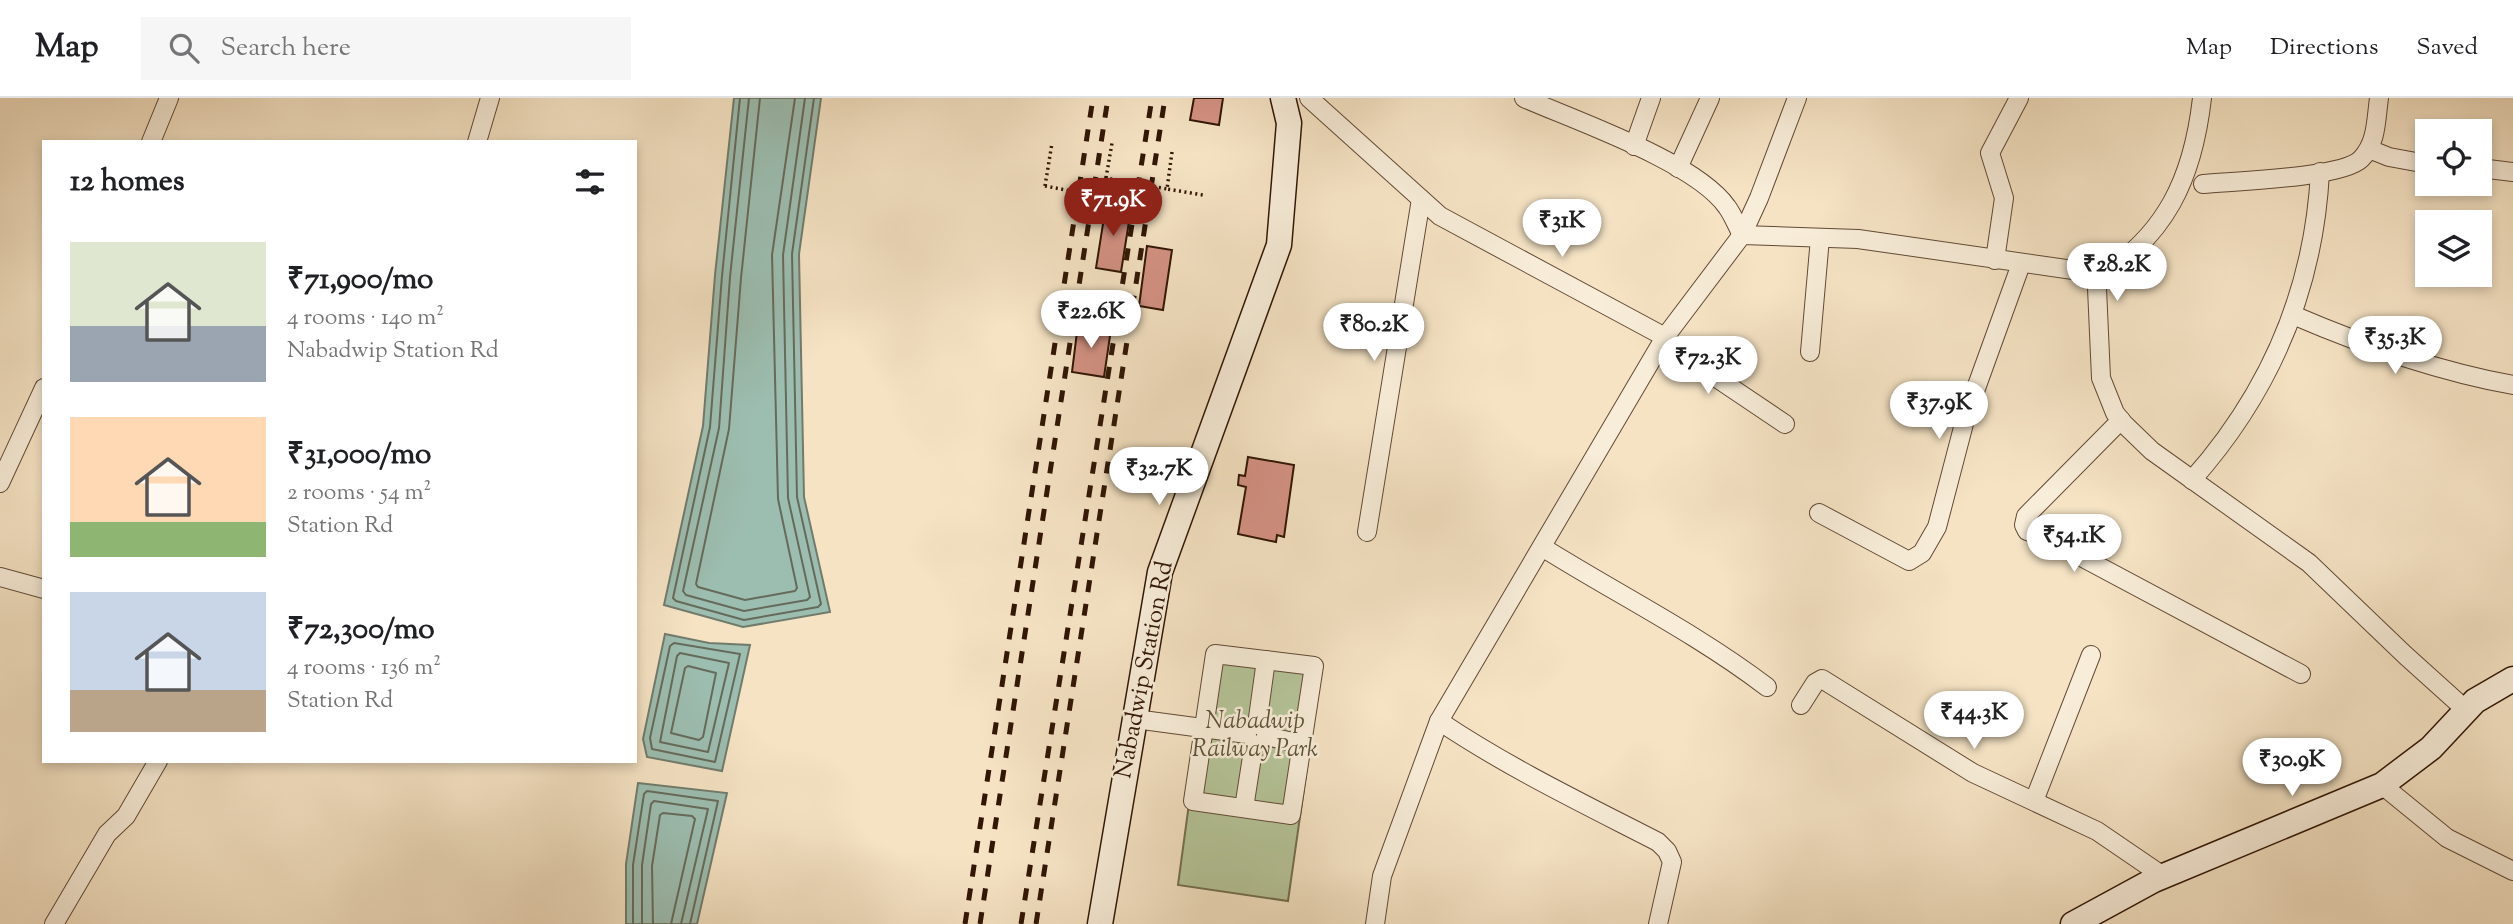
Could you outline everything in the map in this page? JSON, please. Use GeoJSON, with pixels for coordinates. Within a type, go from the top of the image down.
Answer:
{"type":"FeatureCollection","features":[{"type":"Feature","properties":{"kind":"main road","name":"Nabadwip Station Rd"},"geometry":{"type":"LineString","coordinates":[[1100,924],[1160,572],[1279,245],[1289,123],[1283,98]]}},
{"type":"Feature","properties":{"kind":"main road"},"geometry":{"type":"LineString","coordinates":[[2073,924],[2163,876],[2382,785],[2431,748],[2475,701],[2513,679]]}},
{"type":"Feature","properties":{"kind":"street"},"geometry":{"type":"LineString","coordinates":[[152,140],[169,98]]}},
{"type":"Feature","properties":{"kind":"street"},"geometry":{"type":"LineString","coordinates":[[478,140],[490,98]]}},
{"type":"Feature","properties":{"kind":"street"},"geometry":{"type":"LineString","coordinates":[[1309,98],[1440,216],[1665,337],[1675,350],[1785,424]]}},
{"type":"Feature","properties":{"kind":"street"},"geometry":{"type":"LineString","coordinates":[[1524,98],[1678,168],[1713,192],[1726,206],[1742,235]]}},
{"type":"Feature","properties":{"kind":"street"},"geometry":{"type":"LineString","coordinates":[[1634,146],[1651,98]]}},
{"type":"Feature","properties":{"kind":"street"},"geometry":{"type":"LineString","coordinates":[[1678,168],[1710,98]]}},
{"type":"Feature","properties":{"kind":"street"},"geometry":{"type":"LineString","coordinates":[[1375,924],[1382,876],[1439,721],[1665,337],[1742,235],[1797,98]]}},
{"type":"Feature","properties":{"kind":"street"},"geometry":{"type":"LineString","coordinates":[[1994,260],[2004,198],[1990,153],[2019,98]]}},
{"type":"Feature","properties":{"kind":"street"},"geometry":{"type":"LineString","coordinates":[[2095,279],[2128,258],[2161,218],[2179,190],[2196,142],[2202,98]]}},
{"type":"Feature","properties":{"kind":"street"},"geometry":{"type":"LineString","coordinates":[[2203,184],[2320,173],[2348,166],[2360,160],[2369,149],[2375,134],[2379,98]]}},
{"type":"Feature","properties":{"kind":"street"},"geometry":{"type":"LineString","coordinates":[[2369,149],[2389,157],[2415,162]]}},
{"type":"Feature","properties":{"kind":"street"},"geometry":{"type":"LineString","coordinates":[[2492,169],[2513,172]]}},
{"type":"Feature","properties":{"kind":"street"},"geometry":{"type":"LineString","coordinates":[[2192,480],[2219,450],[2236,424],[2289,329],[2317,218],[2320,173]]}},
{"type":"Feature","properties":{"kind":"street"},"geometry":{"type":"LineString","coordinates":[[1367,532],[1421,199]]}},
{"type":"Feature","properties":{"kind":"street"},"geometry":{"type":"LineString","coordinates":[[1742,235],[1858,239],[2087,272],[2095,279],[2098,288],[2101,378],[2115,413],[2121,420],[2152,451],[2309,563],[2466,710]]}},
{"type":"Feature","properties":{"kind":"street"},"geometry":{"type":"LineString","coordinates":[[1810,352],[1820,238]]}},
{"type":"Feature","properties":{"kind":"street"},"geometry":{"type":"LineString","coordinates":[[1819,513],[1909,561],[1922,553],[1937,527],[1966,416],[2021,264]]}},
{"type":"Feature","properties":{"kind":"street"},"geometry":{"type":"LineString","coordinates":[[2293,315],[2361,344],[2412,361],[2513,385]]}},
{"type":"Feature","properties":{"kind":"street"},"geometry":{"type":"LineString","coordinates":[[0,482],[42,392]]}},
{"type":"Feature","properties":{"kind":"street"},"geometry":{"type":"LineString","coordinates":[[2121,420],[2026,516],[2024,525],[2027,531],[2053,541],[2301,674]]}},
{"type":"Feature","properties":{"kind":"street"},"geometry":{"type":"LineString","coordinates":[[1542,547],[1617,595],[1693,635],[1767,687]]}},
{"type":"Feature","properties":{"kind":"street"},"geometry":{"type":"LineString","coordinates":[[0,577],[42,588]]}},
{"type":"Feature","properties":{"kind":"street"},"geometry":{"type":"LineString","coordinates":[[1215,654],[1314,666],[1291,816],[1193,801],[1204,729],[1215,654]]}},
{"type":"Feature","properties":{"kind":"street"},"geometry":{"type":"LineString","coordinates":[[2034,801],[2091,655]]}},
{"type":"Feature","properties":{"kind":"street"},"geometry":{"type":"LineString","coordinates":[[1244,808],[1266,660]]}},
{"type":"Feature","properties":{"kind":"street"},"geometry":{"type":"LineString","coordinates":[[1801,705],[1815,683],[1822,680],[1973,773],[2098,831],[2163,876]]}},
{"type":"Feature","properties":{"kind":"street"},"geometry":{"type":"LineString","coordinates":[[1135,719],[1302,744]]}},
{"type":"Feature","properties":{"kind":"street"},"geometry":{"type":"LineString","coordinates":[[1439,721],[1519,771],[1658,842],[1667,851],[1672,862],[1658,924]]}},
{"type":"Feature","properties":{"kind":"street"},"geometry":{"type":"LineString","coordinates":[[54,924],[107,834],[126,816],[157,763]]}},
{"type":"Feature","properties":{"kind":"street"},"geometry":{"type":"LineString","coordinates":[[2382,785],[2447,838],[2513,871]]}},
{"type":"Feature","properties":{"kind":"path"},"geometry":{"type":"LineString","coordinates":[[1052,143],[1045,186],[1103,197],[1112,143]]}},
{"type":"Feature","properties":{"kind":"path"},"geometry":{"type":"LineString","coordinates":[[1167,189],[1172,152]]}},
{"type":"Feature","properties":{"kind":"path"},"geometry":{"type":"LineString","coordinates":[[1106,178],[1203,195]]}},
{"type":"Feature","properties":{"kind":"green space","name":"Nabadwip Railway Park"},"geometry":{"type":"Polygon","coordinates":[[[1210,648],[1322,662],[1288,901],[1178,885],[1210,648]]]}},
{"type":"Feature","properties":{"kind":"water"},"geometry":{"type":"Polygon","coordinates":[[[734,98],[821,98],[799,254],[804,497],[830,612],[743,627],[664,605],[703,426],[715,275],[734,98]]]}},
{"type":"Feature","properties":{"kind":"water"},"geometry":{"type":"Polygon","coordinates":[[[665,634],[709,643],[750,645],[722,771],[647,757],[643,739],[665,634]]]}},
{"type":"Feature","properties":{"kind":"water"},"geometry":{"type":"Polygon","coordinates":[[[638,783],[727,793],[697,924],[626,924],[626,864],[638,783]]]}},
{"type":"Feature","properties":{"kind":"building"},"geometry":{"type":"Polygon","coordinates":[[[1194,98],[1223,98],[1219,125],[1190,120],[1194,98]]]}},
{"type":"Feature","properties":{"kind":"building"},"geometry":{"type":"Polygon","coordinates":[[[1106,205],[1131,209],[1121,272],[1096,268],[1106,205]]]}},
{"type":"Feature","properties":{"kind":"building"},"geometry":{"type":"Polygon","coordinates":[[[1147,246],[1172,250],[1163,310],[1139,306],[1147,246]]]}},
{"type":"Feature","properties":{"kind":"building"},"geometry":{"type":"Polygon","coordinates":[[[1078,324],[1111,329],[1104,377],[1072,372],[1078,324]]]}},
{"type":"Feature","properties":{"kind":"building"},"geometry":{"type":"Polygon","coordinates":[[[1248,457],[1294,465],[1284,537],[1277,535],[1276,542],[1238,534],[1246,487],[1238,485],[1239,475],[1245,476],[1248,457]]]}},
{"type":"Feature","properties":{"kind":"railway"},"geometry":{"type":"LineString","coordinates":[[965,924],[1093,98]]}},
{"type":"Feature","properties":{"kind":"railway"},"geometry":{"type":"LineString","coordinates":[[980,924],[1108,98]]}},
{"type":"Feature","properties":{"kind":"railway"},"geometry":{"type":"LineString","coordinates":[[1021,924],[1152,98]]}},
{"type":"Feature","properties":{"kind":"railway"},"geometry":{"type":"LineString","coordinates":[[1036,924],[1165,98]]}}]}
